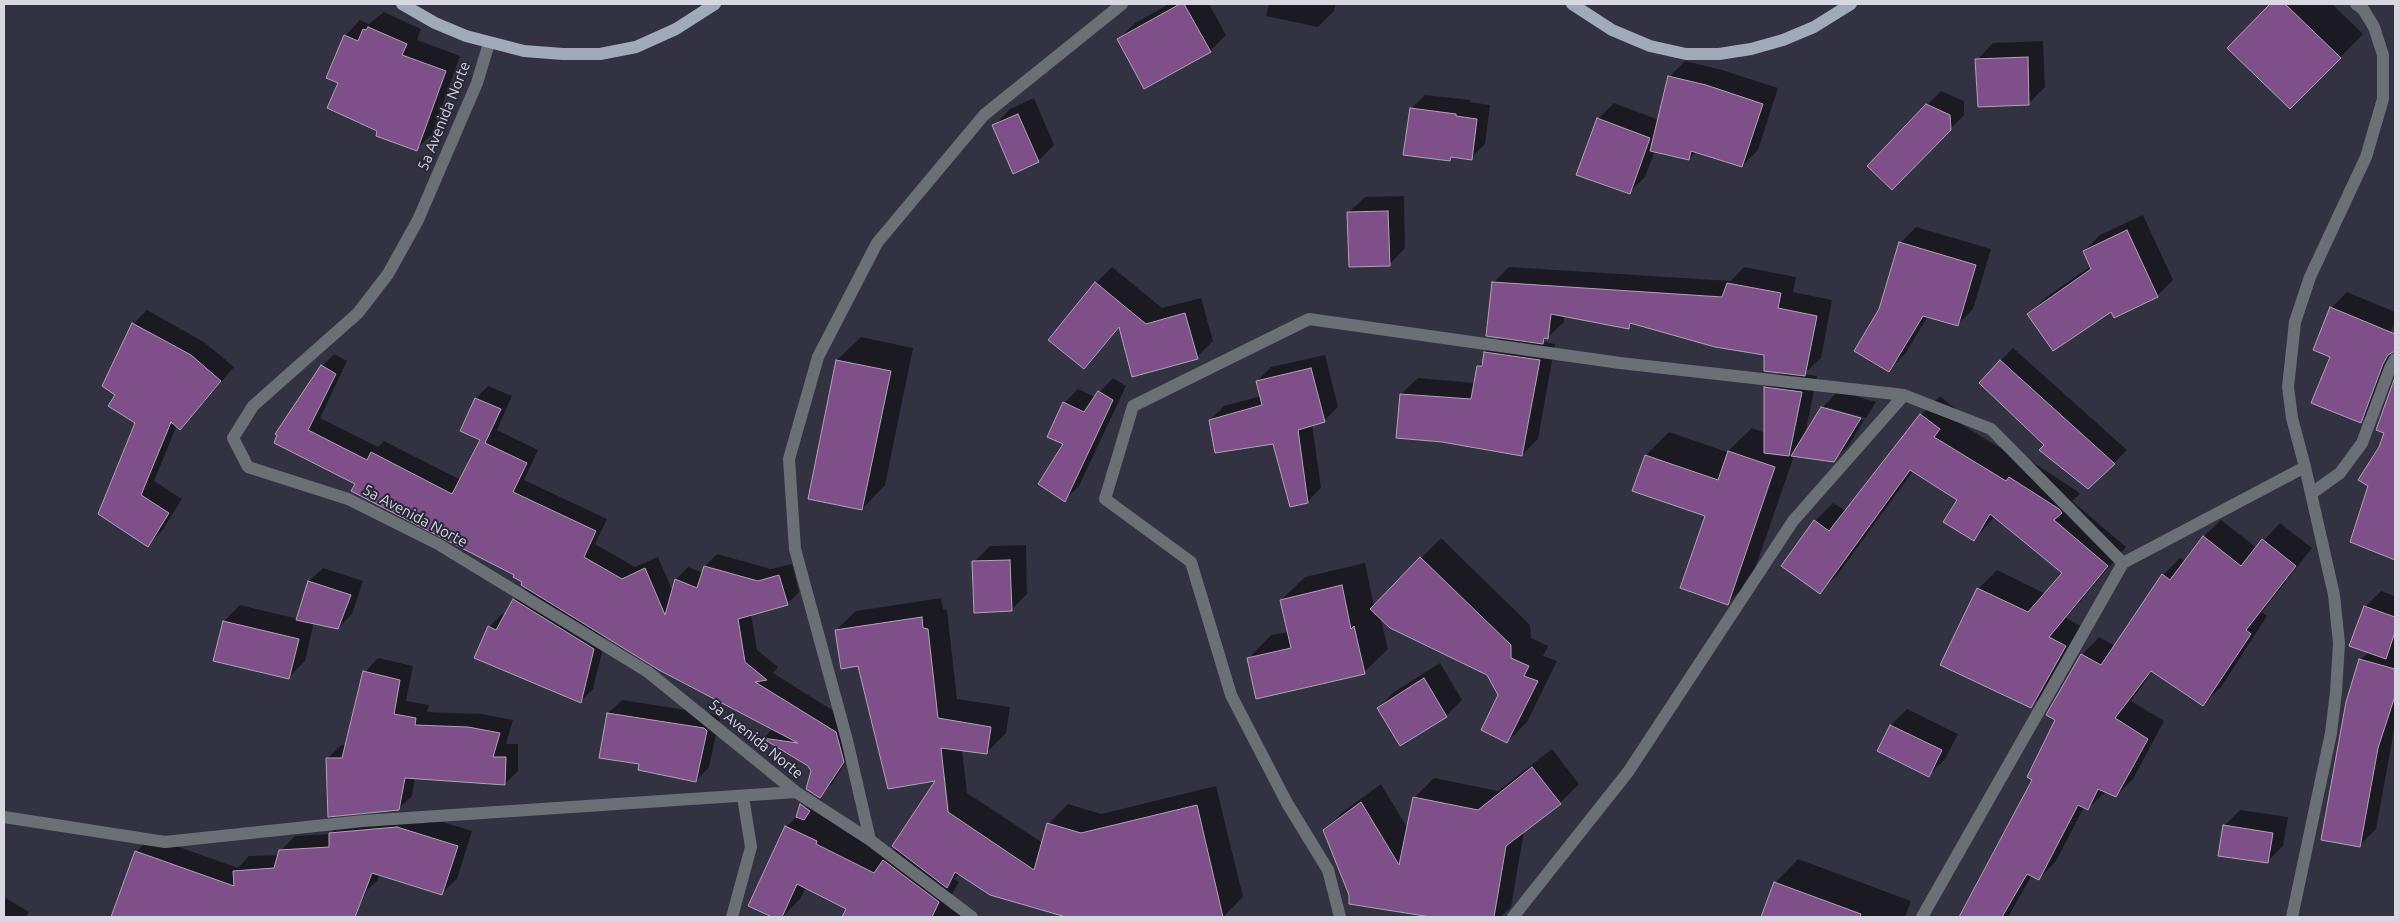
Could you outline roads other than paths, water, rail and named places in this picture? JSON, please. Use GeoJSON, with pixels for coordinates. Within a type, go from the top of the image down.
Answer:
{"type":"FeatureCollection","features":[{"type":"Feature","properties":{"kind":"main road"},"geometry":{"type":"LineString","coordinates":[[402,4],[435,23],[489,42],[534,51],[563,54],[609,52],[636,47],[676,29],[715,4]]}},
{"type":"Feature","properties":{"kind":"main road"},"geometry":{"type":"LineString","coordinates":[[1572,4],[1612,30],[1650,46],[1686,54],[1718,54],[1751,49],[1783,40],[1814,27],[1851,4]]}},
{"type":"Feature","properties":{"kind":"street"},"geometry":{"type":"LineString","coordinates":[[870,840],[847,740],[795,549],[789,459],[818,357],[877,243],[984,115],[1122,4]]}},
{"type":"Feature","properties":{"kind":"street"},"geometry":{"type":"LineString","coordinates":[[2292,917],[2331,734],[2339,643],[2334,595],[2312,493],[2292,418],[2288,387],[2294,322],[2310,277],[2366,157],[2383,99],[2383,55],[2374,27],[2363,9],[2356,4]]}},
{"type":"Feature","properties":{"kind":"street","name":"5a Avenida Norte"},"geometry":{"type":"LineString","coordinates":[[489,42],[477,82],[422,211],[388,274],[358,313],[253,406],[232,438],[248,467],[348,499],[438,544],[648,672],[796,792],[870,840],[972,917]]}},
{"type":"Feature","properties":{"kind":"street"},"geometry":{"type":"LineString","coordinates":[[1340,917],[1328,870],[1287,803],[1231,695],[1191,562],[1106,499],[1134,406],[1310,319],[1620,363],[1904,395],[1991,429],[2123,563]]}},
{"type":"Feature","properties":{"kind":"street"},"geometry":{"type":"LineString","coordinates":[[2312,493],[2340,473],[2362,443],[2395,359]]}},
{"type":"Feature","properties":{"kind":"street"},"geometry":{"type":"LineString","coordinates":[[1512,917],[1628,772],[1793,521],[1904,395]]}},
{"type":"Feature","properties":{"kind":"street"},"geometry":{"type":"LineString","coordinates":[[1922,917],[2123,563],[2305,467]]}},
{"type":"Feature","properties":{"kind":"street"},"geometry":{"type":"LineString","coordinates":[[4,817],[165,842],[363,821],[796,792]]}},
{"type":"Feature","properties":{"kind":"street"},"geometry":{"type":"LineString","coordinates":[[732,917],[751,847],[743,797]]}}]}
